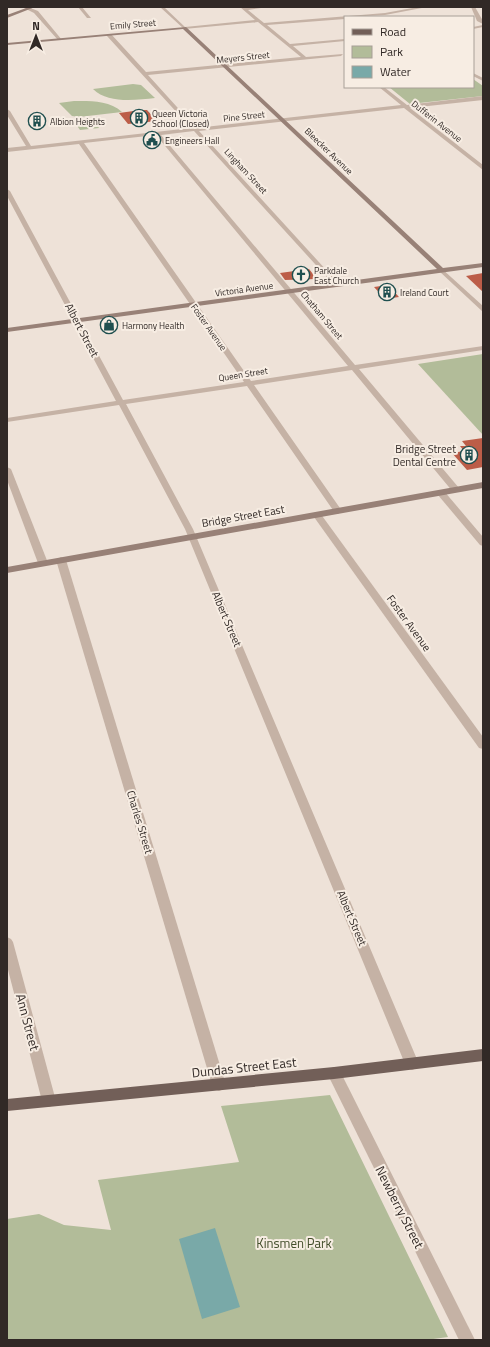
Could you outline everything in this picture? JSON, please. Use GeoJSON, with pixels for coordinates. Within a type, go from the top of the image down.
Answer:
{"type":"FeatureCollection","features":[{"type":"Feature","properties":{"kind":"main road","name":"Dundas Street East"},"geometry":{"type":"LineString","coordinates":[[7,1105],[218,1085],[483,1056]]}},
{"type":"Feature","properties":{"kind":"street"},"geometry":{"type":"LineString","coordinates":[[7,17],[26,8],[33,7]]}},
{"type":"Feature","properties":{"kind":"street"},"geometry":{"type":"LineString","coordinates":[[80,7],[90,17]]}},
{"type":"Feature","properties":{"kind":"street"},"geometry":{"type":"LineString","coordinates":[[162,7],[168,7]]}},
{"type":"Feature","properties":{"kind":"street","name":"Bleecker Avenue"},"geometry":{"type":"LineString","coordinates":[[162,7],[284,120],[483,310]]}},
{"type":"Feature","properties":{"kind":"street"},"geometry":{"type":"LineString","coordinates":[[244,8],[266,7]]}},
{"type":"Feature","properties":{"kind":"street","name":"Emily Street"},"geometry":{"type":"LineString","coordinates":[[358,16],[385,14],[425,7]]}},
{"type":"Feature","properties":{"kind":"street"},"geometry":{"type":"LineString","coordinates":[[473,7],[479,20],[483,23]]}},
{"type":"Feature","properties":{"kind":"street"},"geometry":{"type":"LineString","coordinates":[[26,8],[36,12],[60,39]]}},
{"type":"Feature","properties":{"kind":"street"},"geometry":{"type":"LineString","coordinates":[[244,8],[306,59]]}},
{"type":"Feature","properties":{"kind":"street","name":"Emily Street"},"geometry":{"type":"LineString","coordinates":[[7,44],[184,28],[344,17]]}},
{"type":"Feature","properties":{"kind":"street","name":"Lingham Street"},"geometry":{"type":"LineString","coordinates":[[109,35],[337,285]]}},
{"type":"Feature","properties":{"kind":"street"},"geometry":{"type":"LineString","coordinates":[[290,45],[344,40]]}},
{"type":"Feature","properties":{"kind":"street"},"geometry":{"type":"LineString","coordinates":[[325,42],[343,57]]}},
{"type":"Feature","properties":{"kind":"street","name":"Meyers Street"},"geometry":{"type":"LineString","coordinates":[[145,74],[343,57]]}},
{"type":"Feature","properties":{"kind":"street"},"geometry":{"type":"LineString","coordinates":[[474,75],[483,80]]}},
{"type":"Feature","properties":{"kind":"street","name":"Dufferin Avenue"},"geometry":{"type":"LineString","coordinates":[[382,88],[483,168]]}},
{"type":"Feature","properties":{"kind":"street","name":"Pine Street"},"geometry":{"type":"LineString","coordinates":[[7,150],[483,98]]}},
{"type":"Feature","properties":{"kind":"street"},"geometry":{"type":"LineString","coordinates":[[7,111],[30,148]]}},
{"type":"Feature","properties":{"kind":"street","name":"Chatham Street"},"geometry":{"type":"LineString","coordinates":[[158,134],[456,490]]}},
{"type":"Feature","properties":{"kind":"street","name":"Foster Avenue"},"geometry":{"type":"LineString","coordinates":[[80,142],[338,511]]}},
{"type":"Feature","properties":{"kind":"street","name":"Albert Street"},"geometry":{"type":"LineString","coordinates":[[7,191],[193,537],[412,1064]]}},
{"type":"Feature","properties":{"kind":"street","name":"Victoria Avenue"},"geometry":{"type":"LineString","coordinates":[[7,330],[483,265]]}},
{"type":"Feature","properties":{"kind":"street","name":"Queen Street"},"geometry":{"type":"LineString","coordinates":[[7,420],[483,348]]}},
{"type":"Feature","properties":{"kind":"street"},"geometry":{"type":"LineString","coordinates":[[7,469],[43,563]]}},
{"type":"Feature","properties":{"kind":"street","name":"Bridge Street East"},"geometry":{"type":"LineString","coordinates":[[7,570],[483,485]]}},
{"type":"Feature","properties":{"kind":"street"},"geometry":{"type":"LineString","coordinates":[[441,493],[483,543]]}},
{"type":"Feature","properties":{"kind":"street","name":"Foster Avenue"},"geometry":{"type":"LineString","coordinates":[[317,515],[483,745]]}},
{"type":"Feature","properties":{"kind":"street","name":"Charles Street"},"geometry":{"type":"LineString","coordinates":[[61,560],[218,1085]]}},
{"type":"Feature","properties":{"kind":"street","name":"Ann Street"},"geometry":{"type":"LineString","coordinates":[[7,942],[49,1101]]}},
{"type":"Feature","properties":{"kind":"street","name":"Newberry Street"},"geometry":{"type":"LineString","coordinates":[[334,1073],[467,1340]]}},
{"type":"Feature","properties":{"kind":"green space"},"geometry":{"type":"Polygon","coordinates":[[[474,80],[483,86],[483,96],[410,104],[390,88],[474,88],[474,80]]]}},
{"type":"Feature","properties":{"kind":"green space"},"geometry":{"type":"Polygon","coordinates":[[[133,84],[141,85],[155,98],[131,100],[114,99],[99,94],[93,89],[133,84]]]}},
{"type":"Feature","properties":{"kind":"green space"},"geometry":{"type":"Polygon","coordinates":[[[93,101],[105,103],[122,112],[79,117],[72,116],[59,103],[93,101]]]}},
{"type":"Feature","properties":{"kind":"green space"},"geometry":{"type":"Polygon","coordinates":[[[86,119],[94,121],[99,128],[80,130],[73,120],[86,119]]]}},
{"type":"Feature","properties":{"kind":"green space"},"geometry":{"type":"Polygon","coordinates":[[[483,354],[483,435],[418,364],[483,354]]]}},
{"type":"Feature","properties":{"kind":"green space","name":"Kinsmen Park"},"geometry":{"type":"Polygon","coordinates":[[[330,1095],[448,1337],[426,1340],[7,1340],[7,1219],[39,1214],[64,1225],[111,1230],[98,1180],[239,1162],[221,1106],[330,1095]]]}},
{"type":"Feature","properties":{"kind":"water"},"geometry":{"type":"Polygon","coordinates":[[[215,1228],[240,1307],[202,1319],[179,1239],[215,1228]]]}},
{"type":"Feature","properties":{"kind":"building","name":"Queen Victoria School (Closed)"},"geometry":{"type":"Polygon","coordinates":[[[147,110],[157,121],[128,124],[119,113],[147,110]]]}},
{"type":"Feature","properties":{"kind":"building","name":"Parkdale East Church"},"geometry":{"type":"Polygon","coordinates":[[[309,269],[317,279],[285,280],[280,273],[309,269]]]}},
{"type":"Feature","properties":{"kind":"building"},"geometry":{"type":"Polygon","coordinates":[[[483,273],[483,292],[466,276],[483,273]]]}},
{"type":"Feature","properties":{"kind":"building","name":"Ireland Court"},"geometry":{"type":"Polygon","coordinates":[[[388,285],[399,297],[385,299],[374,287],[388,285]]]}},
{"type":"Feature","properties":{"kind":"building","name":"Bridge Street Dental Centre"},"geometry":{"type":"Polygon","coordinates":[[[483,438],[483,467],[467,470],[452,453],[464,451],[460,446],[466,446],[462,441],[483,438]]]}},
{"type":"Feature","properties":{"kind":"place","name":"Queen Victoria School (Closed)"},"geometry":{"type":"Point","coordinates":[139,118]}},
{"type":"Feature","properties":{"kind":"place","name":"Albion Heights"},"geometry":{"type":"Point","coordinates":[37,121]}},
{"type":"Feature","properties":{"kind":"place","name":"Engineers Hall"},"geometry":{"type":"Point","coordinates":[152,140]}},
{"type":"Feature","properties":{"kind":"place","name":"Parkdale East Church"},"geometry":{"type":"Point","coordinates":[301,275]}},
{"type":"Feature","properties":{"kind":"place","name":"Ireland Court"},"geometry":{"type":"Point","coordinates":[387,292]}},
{"type":"Feature","properties":{"kind":"place","name":"Harmony Health"},"geometry":{"type":"Point","coordinates":[109,325]}},
{"type":"Feature","properties":{"kind":"place","name":"Bridge Street Dental Centre"},"geometry":{"type":"Point","coordinates":[469,455]}}]}
